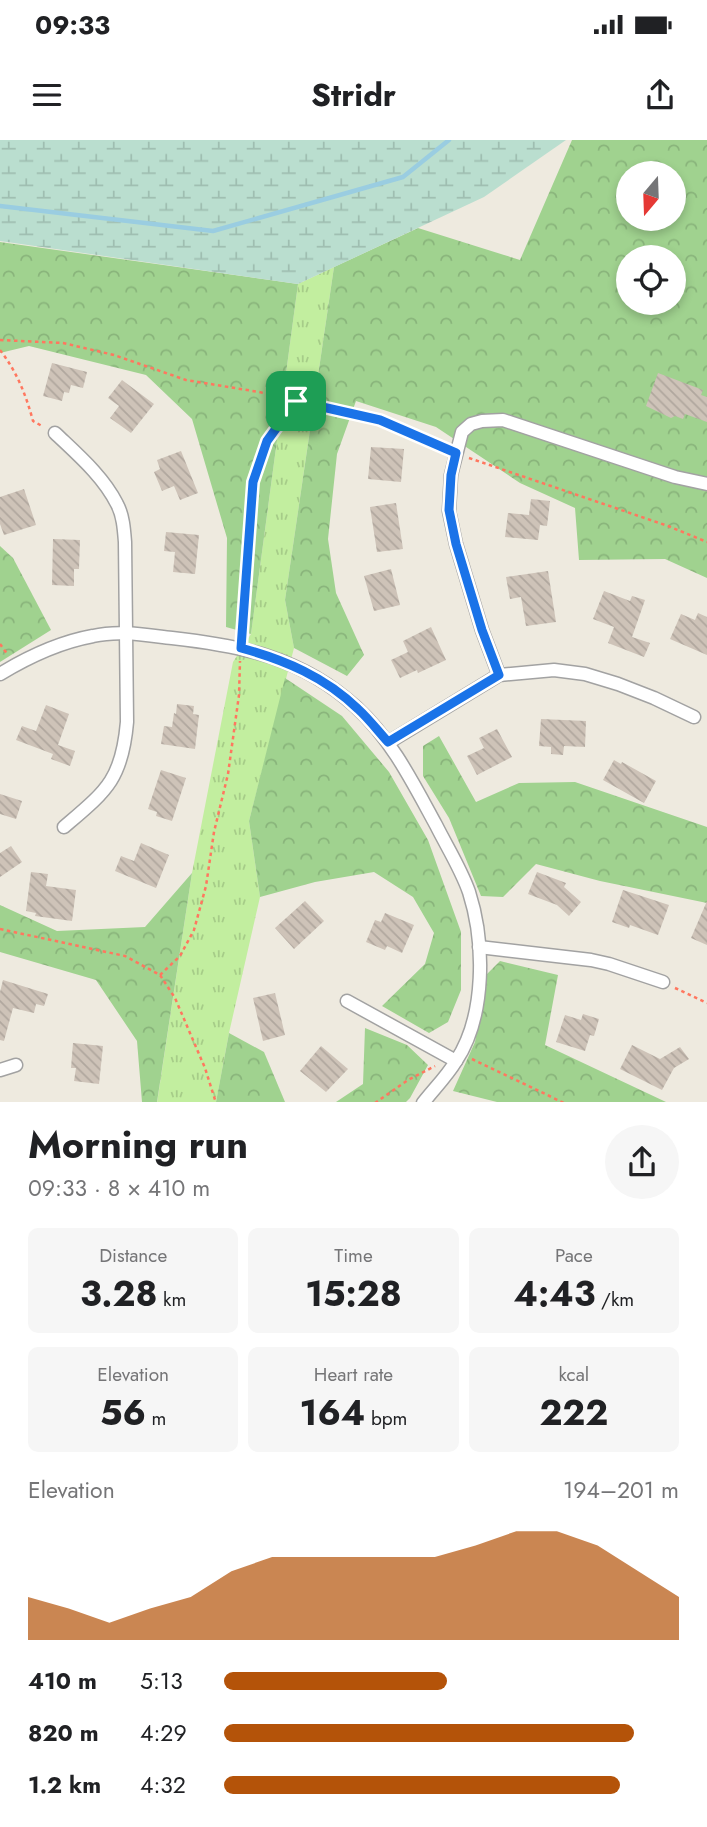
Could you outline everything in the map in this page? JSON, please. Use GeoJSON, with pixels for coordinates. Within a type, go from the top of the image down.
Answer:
{"type":"FeatureCollection","features":[{"type":"Feature","properties":{"kind":"street"},"geometry":{"type":"LineString","coordinates":[[499,675],[482,630],[449,510],[451,475],[462,432],[471,424],[503,420],[674,477],[707,484]]}},
{"type":"Feature","properties":{"kind":"street"},"geometry":{"type":"LineString","coordinates":[[55,433],[107,488],[118,506],[125,542],[125,743],[111,782],[97,799],[64,827]]}},
{"type":"Feature","properties":{"kind":"street"},"geometry":{"type":"LineString","coordinates":[[0,674],[42,652],[69,642],[94,635],[125,632],[212,643],[272,656],[300,668],[332,687],[357,708],[388,742],[410,777],[468,889],[475,914],[479,947],[475,1018],[459,1057],[423,1102]]}},
{"type":"Feature","properties":{"kind":"street"},"geometry":{"type":"LineString","coordinates":[[388,742],[499,675],[554,670],[585,674],[642,693],[694,717]]}},
{"type":"Feature","properties":{"kind":"street"},"geometry":{"type":"LineString","coordinates":[[479,947],[591,960],[663,982]]}},
{"type":"Feature","properties":{"kind":"street"},"geometry":{"type":"LineString","coordinates":[[347,1001],[459,1057]]}},
{"type":"Feature","properties":{"kind":"street"},"geometry":{"type":"LineString","coordinates":[[0,1070],[16,1065]]}},
{"type":"Feature","properties":{"kind":"path"},"geometry":{"type":"LineString","coordinates":[[0,340],[63,343],[114,355],[186,380],[258,392],[380,420],[456,453],[707,542]]}},
{"type":"Feature","properties":{"kind":"path"},"geometry":{"type":"LineString","coordinates":[[0,350],[24,390],[33,421],[55,433]]}},
{"type":"Feature","properties":{"kind":"path"},"geometry":{"type":"LineString","coordinates":[[160,975],[180,956],[194,930],[205,886],[228,774],[239,695],[253,482],[267,441],[296,401]]}},
{"type":"Feature","properties":{"kind":"path"},"geometry":{"type":"LineString","coordinates":[[0,929],[125,956],[160,975],[175,998],[205,1068],[216,1102]]}},
{"type":"Feature","properties":{"kind":"path"},"geometry":{"type":"LineString","coordinates":[[663,982],[707,1003]]}},
{"type":"Feature","properties":{"kind":"path"},"geometry":{"type":"LineString","coordinates":[[376,1102],[408,1080],[459,1057],[564,1102]]}},
{"type":"Feature","properties":{"kind":"green space"},"geometry":{"type":"Polygon","coordinates":[[[0,140],[566,140],[484,197],[298,284],[0,241],[0,140]]]}},
{"type":"Feature","properties":{"kind":"green space"},"geometry":{"type":"Polygon","coordinates":[[[572,140],[707,140],[707,578],[665,559],[579,560],[575,508],[520,483],[436,427],[356,401],[337,454],[328,539],[336,593],[364,655],[347,676],[294,648],[285,600],[334,267],[418,228],[520,260],[572,140]]]}},
{"type":"Feature","properties":{"kind":"green space"},"geometry":{"type":"Polygon","coordinates":[[[0,242],[298,284],[251,634],[226,627],[227,538],[192,419],[146,375],[29,346],[0,353],[0,242]]]}},
{"type":"Feature","properties":{"kind":"green space"},"geometry":{"type":"Polygon","coordinates":[[[334,267],[285,600],[294,648],[249,821],[260,897],[216,1102],[157,1102],[192,873],[233,662],[251,634],[298,284],[334,267]]]}},
{"type":"Feature","properties":{"kind":"green space"},"geometry":{"type":"Polygon","coordinates":[[[0,546],[13,558],[51,630],[0,662],[0,546]]]}},
{"type":"Feature","properties":{"kind":"green space"},"geometry":{"type":"Polygon","coordinates":[[[285,678],[342,716],[389,772],[428,840],[461,932],[461,990],[448,1022],[429,1033],[382,1006],[425,964],[434,933],[413,897],[374,872],[315,882],[260,897],[249,821],[285,678]]]}},
{"type":"Feature","properties":{"kind":"green space"},"geometry":{"type":"Polygon","coordinates":[[[439,736],[476,802],[519,783],[575,782],[707,827],[707,903],[600,881],[536,864],[503,897],[481,896],[449,818],[423,776],[423,746],[439,736]]]}},
{"type":"Feature","properties":{"kind":"green space"},"geometry":{"type":"Polygon","coordinates":[[[192,873],[157,1102],[142,1102],[137,1041],[96,980],[0,952],[0,905],[57,931],[145,927],[192,873]]]}},
{"type":"Feature","properties":{"kind":"green space"},"geometry":{"type":"Polygon","coordinates":[[[500,961],[558,975],[545,1045],[666,1102],[497,1102],[453,1091],[475,1042],[487,974],[500,961]]]}},
{"type":"Feature","properties":{"kind":"green space"},"geometry":{"type":"Polygon","coordinates":[[[365,1028],[407,1045],[428,1065],[406,1102],[336,1102],[363,1084],[365,1028]]]}},
{"type":"Feature","properties":{"kind":"green space"},"geometry":{"type":"Polygon","coordinates":[[[229,1033],[264,1052],[285,1102],[216,1102],[229,1033]]]}},
{"type":"Feature","properties":{"kind":"building"},"geometry":{"type":"Polygon","coordinates":[[[52,363],[87,372],[83,388],[71,385],[69,393],[64,392],[62,401],[43,396],[52,363]]]}},
{"type":"Feature","properties":{"kind":"building"},"geometry":{"type":"Polygon","coordinates":[[[658,373],[703,390],[701,395],[707,397],[707,422],[685,414],[683,419],[675,416],[671,418],[646,406],[658,373]]]}},
{"type":"Feature","properties":{"kind":"building"},"geometry":{"type":"Polygon","coordinates":[[[122,380],[154,404],[131,433],[110,418],[119,406],[108,398],[122,380]]]}},
{"type":"Feature","properties":{"kind":"building"},"geometry":{"type":"Polygon","coordinates":[[[371,447],[404,449],[401,482],[368,479],[371,447]]]}},
{"type":"Feature","properties":{"kind":"building"},"geometry":{"type":"Polygon","coordinates":[[[181,451],[198,493],[180,500],[174,486],[162,491],[154,472],[160,469],[157,460],[181,451]]]}},
{"type":"Feature","properties":{"kind":"building"},"geometry":{"type":"Polygon","coordinates":[[[24,489],[36,525],[4,535],[0,524],[0,497],[24,489]]]}},
{"type":"Feature","properties":{"kind":"building"},"geometry":{"type":"Polygon","coordinates":[[[531,499],[550,501],[547,526],[540,525],[538,540],[505,537],[508,513],[529,515],[531,499]]]}},
{"type":"Feature","properties":{"kind":"building"},"geometry":{"type":"Polygon","coordinates":[[[396,503],[403,549],[377,552],[370,507],[396,503]]]}},
{"type":"Feature","properties":{"kind":"building"},"geometry":{"type":"Polygon","coordinates":[[[166,532],[199,535],[195,574],[173,572],[175,552],[164,551],[166,532]]]}},
{"type":"Feature","properties":{"kind":"building"},"geometry":{"type":"Polygon","coordinates":[[[53,539],[80,540],[79,569],[74,569],[74,586],[52,585],[53,539]]]}},
{"type":"Feature","properties":{"kind":"building"},"geometry":{"type":"Polygon","coordinates":[[[391,569],[400,605],[374,611],[364,576],[391,569]]]}},
{"type":"Feature","properties":{"kind":"building"},"geometry":{"type":"Polygon","coordinates":[[[548,571],[556,622],[526,626],[521,597],[510,599],[506,577],[548,571]]]}},
{"type":"Feature","properties":{"kind":"building"},"geometry":{"type":"Polygon","coordinates":[[[604,591],[630,601],[632,596],[645,600],[632,637],[650,643],[644,657],[608,643],[614,627],[593,619],[604,591]]]}},
{"type":"Feature","properties":{"kind":"building"},"geometry":{"type":"Polygon","coordinates":[[[698,613],[707,617],[707,655],[670,639],[681,614],[695,620],[698,613]]]}},
{"type":"Feature","properties":{"kind":"building"},"geometry":{"type":"Polygon","coordinates":[[[431,627],[446,660],[400,678],[391,660],[408,652],[403,641],[431,627]]]}},
{"type":"Feature","properties":{"kind":"building"},"geometry":{"type":"Polygon","coordinates":[[[177,704],[194,706],[193,714],[199,715],[195,749],[161,744],[164,726],[172,727],[177,704]]]}},
{"type":"Feature","properties":{"kind":"building"},"geometry":{"type":"Polygon","coordinates":[[[46,705],[69,714],[58,745],[75,751],[70,766],[51,759],[53,754],[16,740],[22,726],[36,731],[46,705]]]}},
{"type":"Feature","properties":{"kind":"building"},"geometry":{"type":"Polygon","coordinates":[[[541,719],[586,721],[585,747],[564,746],[563,755],[551,754],[551,747],[539,746],[541,719]]]}},
{"type":"Feature","properties":{"kind":"building"},"geometry":{"type":"Polygon","coordinates":[[[497,729],[512,757],[477,775],[467,756],[484,748],[479,738],[497,729]]]}},
{"type":"Feature","properties":{"kind":"building"},"geometry":{"type":"Polygon","coordinates":[[[614,760],[656,781],[644,803],[603,780],[614,760]]]}},
{"type":"Feature","properties":{"kind":"building"},"geometry":{"type":"Polygon","coordinates":[[[161,770],[186,778],[172,821],[156,816],[157,812],[148,809],[161,770]]]}},
{"type":"Feature","properties":{"kind":"building"},"geometry":{"type":"Polygon","coordinates":[[[0,794],[22,801],[16,819],[0,814],[0,794]]]}},
{"type":"Feature","properties":{"kind":"building"},"geometry":{"type":"Polygon","coordinates":[[[141,843],[169,855],[156,888],[115,871],[121,856],[134,861],[141,843]]]}},
{"type":"Feature","properties":{"kind":"building"},"geometry":{"type":"Polygon","coordinates":[[[11,846],[22,862],[0,877],[0,853],[11,846]]]}},
{"type":"Feature","properties":{"kind":"building"},"geometry":{"type":"Polygon","coordinates":[[[31,872],[48,874],[46,886],[76,890],[72,921],[35,916],[36,913],[26,911],[31,872]]]}},
{"type":"Feature","properties":{"kind":"building"},"geometry":{"type":"Polygon","coordinates":[[[537,872],[566,883],[564,887],[581,902],[569,916],[557,905],[528,894],[537,872]]]}},
{"type":"Feature","properties":{"kind":"building"},"geometry":{"type":"Polygon","coordinates":[[[623,890],[669,905],[658,935],[612,922],[623,890]]]}},
{"type":"Feature","properties":{"kind":"building"},"geometry":{"type":"Polygon","coordinates":[[[305,901],[324,921],[294,949],[275,928],[305,901]]]}},
{"type":"Feature","properties":{"kind":"building"},"geometry":{"type":"Polygon","coordinates":[[[707,901],[707,945],[691,938],[707,901]]]}},
{"type":"Feature","properties":{"kind":"building"},"geometry":{"type":"Polygon","coordinates":[[[385,913],[414,925],[402,953],[387,946],[385,950],[366,942],[375,920],[381,922],[385,913]]]}},
{"type":"Feature","properties":{"kind":"building"},"geometry":{"type":"Polygon","coordinates":[[[3,980],[48,994],[44,1006],[36,1004],[34,1013],[13,1008],[4,1041],[0,1040],[0,992],[3,980]]]}},
{"type":"Feature","properties":{"kind":"building"},"geometry":{"type":"Polygon","coordinates":[[[275,993],[285,1035],[263,1041],[253,998],[275,993]]]}},
{"type":"Feature","properties":{"kind":"building"},"geometry":{"type":"Polygon","coordinates":[[[583,1014],[599,1019],[594,1036],[590,1035],[585,1051],[556,1042],[565,1015],[581,1020],[583,1014]]]}},
{"type":"Feature","properties":{"kind":"building"},"geometry":{"type":"Polygon","coordinates":[[[73,1043],[103,1046],[99,1084],[74,1081],[76,1068],[71,1068],[73,1043]]]}},
{"type":"Feature","properties":{"kind":"building"},"geometry":{"type":"Polygon","coordinates":[[[632,1045],[660,1059],[680,1047],[689,1059],[674,1068],[662,1090],[620,1069],[632,1045]]]}},
{"type":"Feature","properties":{"kind":"building"},"geometry":{"type":"Polygon","coordinates":[[[321,1046],[348,1069],[326,1092],[300,1071],[321,1046]]]}},
{"type":"Feature","properties":{"kind":"waterway"},"geometry":{"type":"LineString","coordinates":[[0,206],[213,231],[403,177],[449,140]]}},
{"type":"Feature","properties":{"kind":"route"},"geometry":{"type":"LineString","coordinates":[[296,401],[380,420],[456,453],[451,475],[449,510],[456,544],[482,630],[499,675],[388,742],[357,708],[332,687],[300,668],[272,656],[241,648],[253,482],[267,441],[296,401]]}}]}
